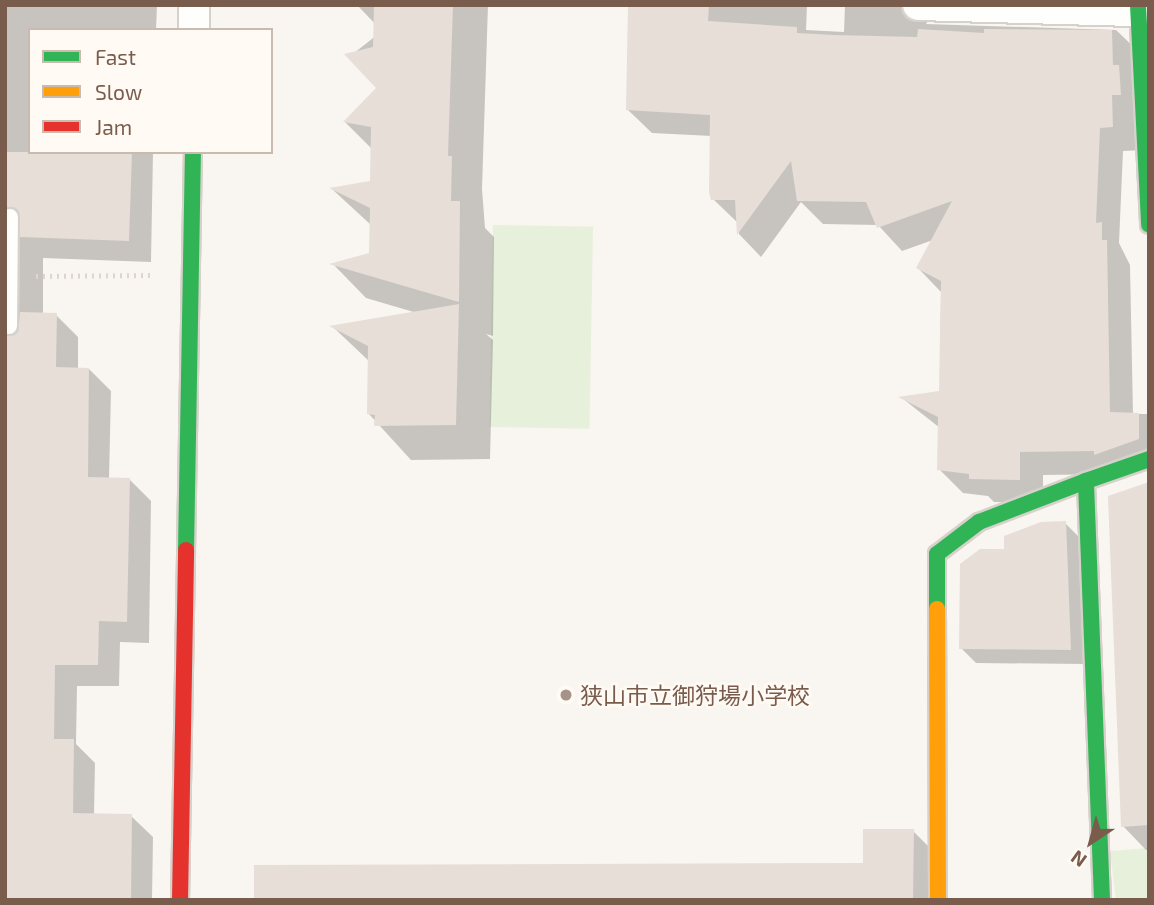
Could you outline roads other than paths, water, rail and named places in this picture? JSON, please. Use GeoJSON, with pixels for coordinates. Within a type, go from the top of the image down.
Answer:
{"type":"FeatureCollection","features":[{"type":"Feature","properties":{"kind":"street"},"geometry":{"type":"LineString","coordinates":[[194,5],[194,28]]}},
{"type":"Feature","properties":{"kind":"street"},"geometry":{"type":"LineString","coordinates":[[918,5],[1138,8],[1149,225]]}},
{"type":"Feature","properties":{"kind":"street"},"geometry":{"type":"LineString","coordinates":[[180,900],[193,154]]}},
{"type":"Feature","properties":{"kind":"street"},"geometry":{"type":"LineString","coordinates":[[938,900],[937,554],[979,522],[1149,458]]}},
{"type":"Feature","properties":{"kind":"street"},"geometry":{"type":"LineString","coordinates":[[1086,481],[1102,900]]}},
{"type":"Feature","properties":{"kind":"lane"},"geometry":{"type":"LineString","coordinates":[[9,326],[10,217]]}},
{"type":"Feature","properties":{"kind":"place","name":"狭山市立御狩場小学校"},"geometry":{"type":"Point","coordinates":[566,695]}}]}
